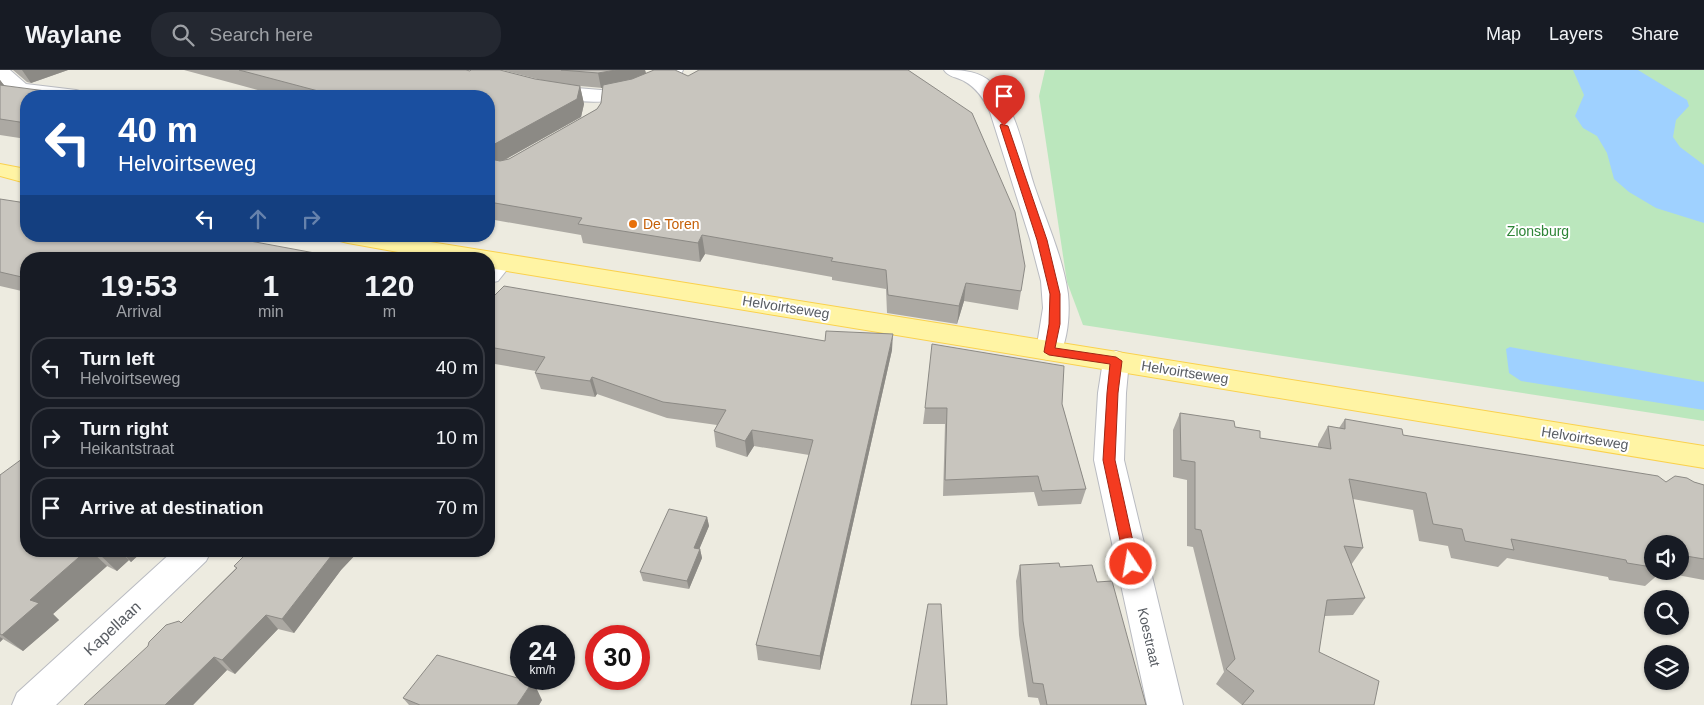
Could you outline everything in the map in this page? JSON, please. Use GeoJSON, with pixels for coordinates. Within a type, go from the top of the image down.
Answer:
{"type":"FeatureCollection","features":[{"type":"Feature","properties":{"kind":"main road"},"geometry":{"type":"LineString","coordinates":[[0,170],[20,174]]}},
{"type":"Feature","properties":{"kind":"main road"},"geometry":{"type":"LineString","coordinates":[[0,184],[20,185]]}},
{"type":"Feature","properties":{"kind":"main road","name":"Helvoirtseweg"},"geometry":{"type":"LineString","coordinates":[[379,242],[432,252]]}},
{"type":"Feature","properties":{"kind":"main road","name":"Helvoirtseweg"},"geometry":{"type":"LineString","coordinates":[[495,265],[922,329],[1049,352],[1116,361],[1704,457]]}},
{"type":"Feature","properties":{"kind":"street"},"geometry":{"type":"LineString","coordinates":[[472,70],[576,96],[595,105],[638,88],[674,70]]}},
{"type":"Feature","properties":{"kind":"street"},"geometry":{"type":"LineString","coordinates":[[0,71],[20,89],[28,90]]}},
{"type":"Feature","properties":{"kind":"street"},"geometry":{"type":"LineString","coordinates":[[971,72],[987,90],[999,112],[1042,240],[1055,294],[1054,324],[1049,352]]}},
{"type":"Feature","properties":{"kind":"street","name":"Koestraat"},"geometry":{"type":"LineString","coordinates":[[1116,361],[1112,393],[1109,460],[1165,705]]}},
{"type":"Feature","properties":{"kind":"street","name":"Kapellaan"},"geometry":{"type":"LineString","coordinates":[[30,705],[189,557]]}},
{"type":"Feature","properties":{"kind":"green space","name":"Zionsburg"},"geometry":{"type":"Polygon","coordinates":[[[1045,70],[1704,70],[1704,421],[1083,325],[1067,282],[1039,96],[1045,70]]]}},
{"type":"Feature","properties":{"kind":"water"},"geometry":{"type":"Polygon","coordinates":[[[1573,70],[1638,70],[1687,100],[1689,106],[1676,120],[1673,137],[1680,147],[1704,165],[1704,223],[1656,208],[1629,192],[1614,179],[1607,153],[1597,136],[1583,128],[1575,116],[1584,95],[1573,70]]]}},
{"type":"Feature","properties":{"kind":"water"},"geometry":{"type":"Polygon","coordinates":[[[1510,347],[1704,382],[1704,410],[1521,381],[1509,373],[1506,349],[1510,347]]]}},
{"type":"Feature","properties":{"kind":"building"},"geometry":{"type":"Polygon","coordinates":[[[239,70],[500,70],[535,79],[580,86],[577,99],[495,144],[495,90],[314,90],[239,70]]]}},
{"type":"Feature","properties":{"kind":"building"},"geometry":{"type":"Polygon","coordinates":[[[561,70],[616,70],[598,73],[561,70]]]}},
{"type":"Feature","properties":{"kind":"building"},"geometry":{"type":"Polygon","coordinates":[[[654,70],[675,70],[688,76],[699,70],[908,70],[972,113],[1015,212],[1025,266],[1021,291],[966,283],[959,306],[888,295],[886,270],[831,261],[833,258],[702,235],[698,243],[578,224],[582,218],[495,203],[495,160],[509,159],[597,109],[601,103],[603,85],[632,79],[654,70]]]}},
{"type":"Feature","properties":{"kind":"building"},"geometry":{"type":"Polygon","coordinates":[[[0,85],[38,90],[20,90],[20,122],[0,119],[0,85]]]}},
{"type":"Feature","properties":{"kind":"building"},"geometry":{"type":"Polygon","coordinates":[[[0,199],[20,202],[20,242],[255,242],[309,252],[20,252],[20,277],[0,272],[0,199]]]}},
{"type":"Feature","properties":{"kind":"building"},"geometry":{"type":"Polygon","coordinates":[[[504,286],[825,341],[826,331],[893,334],[820,656],[756,645],[813,440],[752,430],[745,441],[714,431],[726,410],[663,402],[592,377],[590,381],[535,373],[545,357],[495,348],[495,295],[504,286]]]}},
{"type":"Feature","properties":{"kind":"building"},"geometry":{"type":"Polygon","coordinates":[[[932,344],[1064,366],[1062,404],[1086,489],[1042,491],[1038,476],[945,480],[947,408],[925,408],[932,344]]]}},
{"type":"Feature","properties":{"kind":"building"},"geometry":{"type":"Polygon","coordinates":[[[1180,413],[1234,421],[1235,427],[1260,431],[1260,438],[1331,449],[1328,426],[1345,429],[1345,419],[1402,429],[1403,435],[1658,476],[1666,482],[1675,476],[1687,478],[1704,485],[1704,559],[1689,556],[1689,535],[1644,535],[1644,566],[1627,563],[1626,560],[1511,539],[1514,550],[1465,541],[1462,529],[1433,524],[1426,493],[1349,479],[1363,548],[1344,546],[1365,598],[1327,600],[1319,652],[1379,681],[1374,705],[1242,705],[1254,691],[1226,669],[1235,659],[1201,530],[1195,529],[1195,462],[1181,460],[1180,413]]]}},
{"type":"Feature","properties":{"kind":"building"},"geometry":{"type":"Polygon","coordinates":[[[20,460],[20,557],[79,557],[30,600],[39,603],[2,635],[0,634],[0,475],[20,460]]]}},
{"type":"Feature","properties":{"kind":"building"},"geometry":{"type":"Polygon","coordinates":[[[669,509],[707,517],[694,548],[700,549],[687,581],[640,572],[669,509]]]}},
{"type":"Feature","properties":{"kind":"building"},"geometry":{"type":"Polygon","coordinates":[[[243,557],[330,557],[282,619],[266,615],[222,660],[214,657],[165,705],[84,705],[148,646],[149,642],[166,625],[179,621],[181,623],[237,568],[234,566],[243,557]]]}},
{"type":"Feature","properties":{"kind":"building"},"geometry":{"type":"Polygon","coordinates":[[[1059,563],[1060,567],[1092,565],[1097,582],[1112,581],[1146,705],[1047,705],[1043,684],[1033,683],[1023,621],[1020,565],[1059,563]]]}},
{"type":"Feature","properties":{"kind":"building"},"geometry":{"type":"Polygon","coordinates":[[[928,604],[941,604],[947,705],[911,705],[928,604]]]}},
{"type":"Feature","properties":{"kind":"building"},"geometry":{"type":"Polygon","coordinates":[[[437,655],[510,676],[510,690],[527,690],[517,705],[420,705],[403,698],[437,655]]]}},
{"type":"Feature","properties":{"kind":"place","name":"De Toren"},"geometry":{"type":"Point","coordinates":[633,224]}},
{"type":"Feature","properties":{"kind":"route"},"geometry":{"type":"LineString","coordinates":[[1004,126],[1042,240],[1055,294],[1054,324],[1049,352],[1116,361],[1112,393],[1109,460],[1131,564]]}}]}
